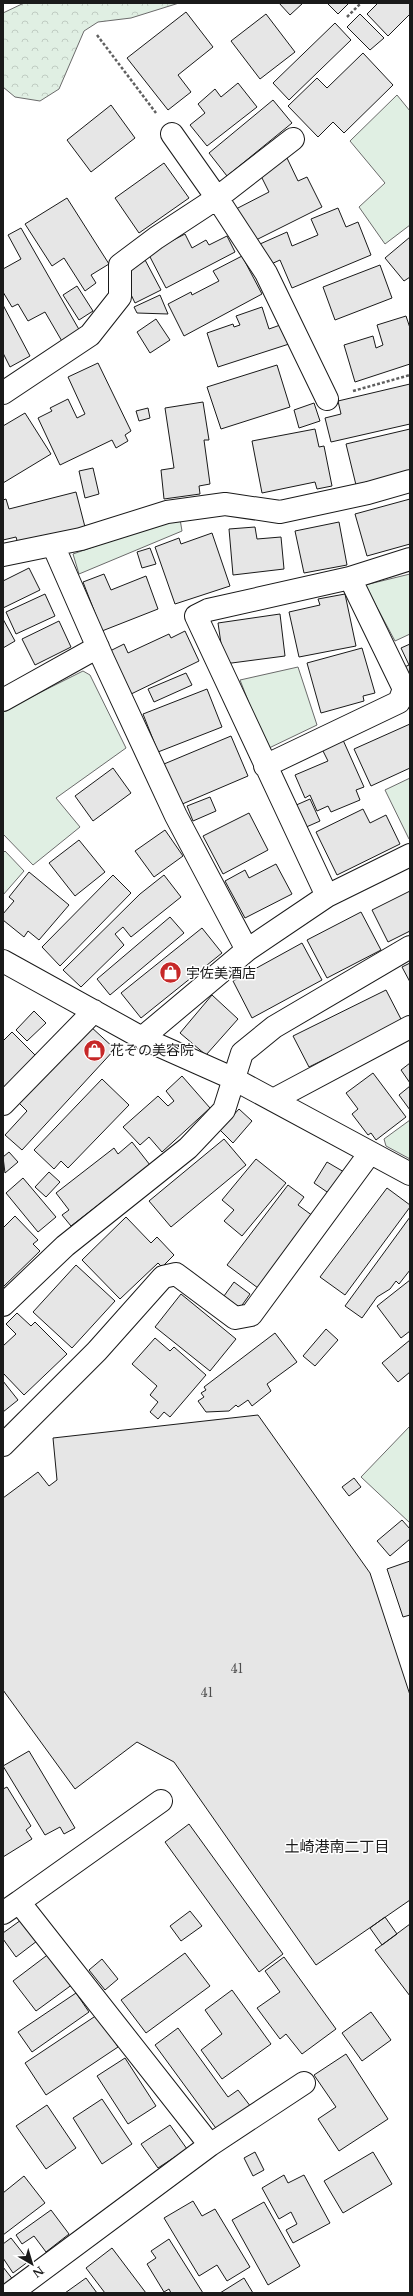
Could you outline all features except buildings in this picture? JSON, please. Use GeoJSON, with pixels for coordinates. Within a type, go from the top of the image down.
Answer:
{"type":"FeatureCollection","features":[{"type":"Feature","properties":{"kind":"street"},"geometry":{"type":"LineString","coordinates":[[172,134],[217,198],[266,274],[327,399]]}},
{"type":"Feature","properties":{"kind":"street"},"geometry":{"type":"LineString","coordinates":[[3,393],[90,335],[120,297],[120,265],[156,238],[217,198],[293,139]]}},
{"type":"Feature","properties":{"kind":"street"},"geometry":{"type":"LineString","coordinates":[[3,555],[81,539],[167,512],[225,504],[280,512],[368,493],[410,480]]}},
{"type":"Feature","properties":{"kind":"street"},"geometry":{"type":"LineString","coordinates":[[53,545],[98,648],[176,816],[247,950]]}},
{"type":"Feature","properties":{"kind":"street"},"geometry":{"type":"LineString","coordinates":[[327,896],[196,616],[208,610],[350,578],[410,559]]}},
{"type":"Feature","properties":{"kind":"street"},"geometry":{"type":"LineString","coordinates":[[265,766],[399,702],[404,689],[350,578]]}},
{"type":"Feature","properties":{"kind":"street"},"geometry":{"type":"LineString","coordinates":[[3,700],[98,648]]}},
{"type":"Feature","properties":{"kind":"street"},"geometry":{"type":"LineString","coordinates":[[142,1038],[247,950],[327,896],[410,856]]}},
{"type":"Feature","properties":{"kind":"street"},"geometry":{"type":"LineString","coordinates":[[3,1305],[65,1246],[188,1148],[224,1110],[232,1078],[242,1053],[274,1027],[410,947]]}},
{"type":"Feature","properties":{"kind":"street"},"geometry":{"type":"LineString","coordinates":[[3,961],[142,1038],[232,1078],[410,1174]]}},
{"type":"Feature","properties":{"kind":"street"},"geometry":{"type":"LineString","coordinates":[[3,1104],[94,1012]]}},
{"type":"Feature","properties":{"kind":"street"},"geometry":{"type":"LineString","coordinates":[[273,1100],[410,1027]]}},
{"type":"Feature","properties":{"kind":"street"},"geometry":{"type":"LineString","coordinates":[[3,1445],[97,1351],[163,1277],[176,1274],[236,1318],[251,1315],[370,1153]]}},
{"type":"Feature","properties":{"kind":"street"},"geometry":{"type":"LineString","coordinates":[[161,1801],[11,1908],[210,2145]]}},
{"type":"Feature","properties":{"kind":"street"},"geometry":{"type":"LineString","coordinates":[[11,2293],[210,2145],[304,2083]]}},
{"type":"Feature","properties":{"kind":"path"},"geometry":{"type":"LineString","coordinates":[[347,17],[361,3]]}},
{"type":"Feature","properties":{"kind":"path"},"geometry":{"type":"LineString","coordinates":[[97,35],[172,134]]}},
{"type":"Feature","properties":{"kind":"path"},"geometry":{"type":"LineString","coordinates":[[327,399],[410,375]]}},
{"type":"Feature","properties":{"kind":"green space"},"geometry":{"type":"Polygon","coordinates":[[[24,3],[179,3],[131,18],[98,22],[84,31],[59,89],[40,101],[15,97],[3,87],[3,13],[24,3]]]}},
{"type":"Feature","properties":{"kind":"green space"},"geometry":{"type":"Polygon","coordinates":[[[397,95],[410,111],[410,225],[385,244],[359,207],[385,183],[350,141],[397,95]]]}},
{"type":"Feature","properties":{"kind":"green space"},"geometry":{"type":"Polygon","coordinates":[[[180,519],[182,531],[79,574],[73,554],[155,525],[180,519]]]}},
{"type":"Feature","properties":{"kind":"green space"},"geometry":{"type":"Polygon","coordinates":[[[410,574],[410,634],[395,641],[365,585],[410,574]]]}},
{"type":"Feature","properties":{"kind":"green space"},"geometry":{"type":"Polygon","coordinates":[[[298,667],[317,725],[267,749],[240,680],[298,667]]]}},
{"type":"Feature","properties":{"kind":"green space"},"geometry":{"type":"Polygon","coordinates":[[[83,671],[90,675],[126,748],[56,798],[80,827],[33,865],[3,834],[3,711],[83,671]]]}},
{"type":"Feature","properties":{"kind":"green space"},"geometry":{"type":"Polygon","coordinates":[[[410,778],[410,839],[409,839],[385,790],[410,778]]]}},
{"type":"Feature","properties":{"kind":"green space"},"geometry":{"type":"Polygon","coordinates":[[[5,851],[24,871],[3,895],[3,853],[5,851]]]}},
{"type":"Feature","properties":{"kind":"green space"},"geometry":{"type":"Polygon","coordinates":[[[410,1120],[410,1159],[386,1146],[384,1139],[410,1120]]]}},
{"type":"Feature","properties":{"kind":"green space"},"geometry":{"type":"Polygon","coordinates":[[[410,1426],[410,1523],[361,1477],[410,1426]]]}},
{"type":"Feature","properties":{"kind":"place","name":"宇佐美酒店"},"geometry":{"type":"Point","coordinates":[171,973]}},
{"type":"Feature","properties":{"kind":"place","name":"花ぞの美容院"},"geometry":{"type":"Point","coordinates":[95,1050]}},
{"type":"Feature","properties":{"kind":"district","name":"土崎港南二丁目"},"geometry":{"type":"Point","coordinates":[337,1846]}}]}
